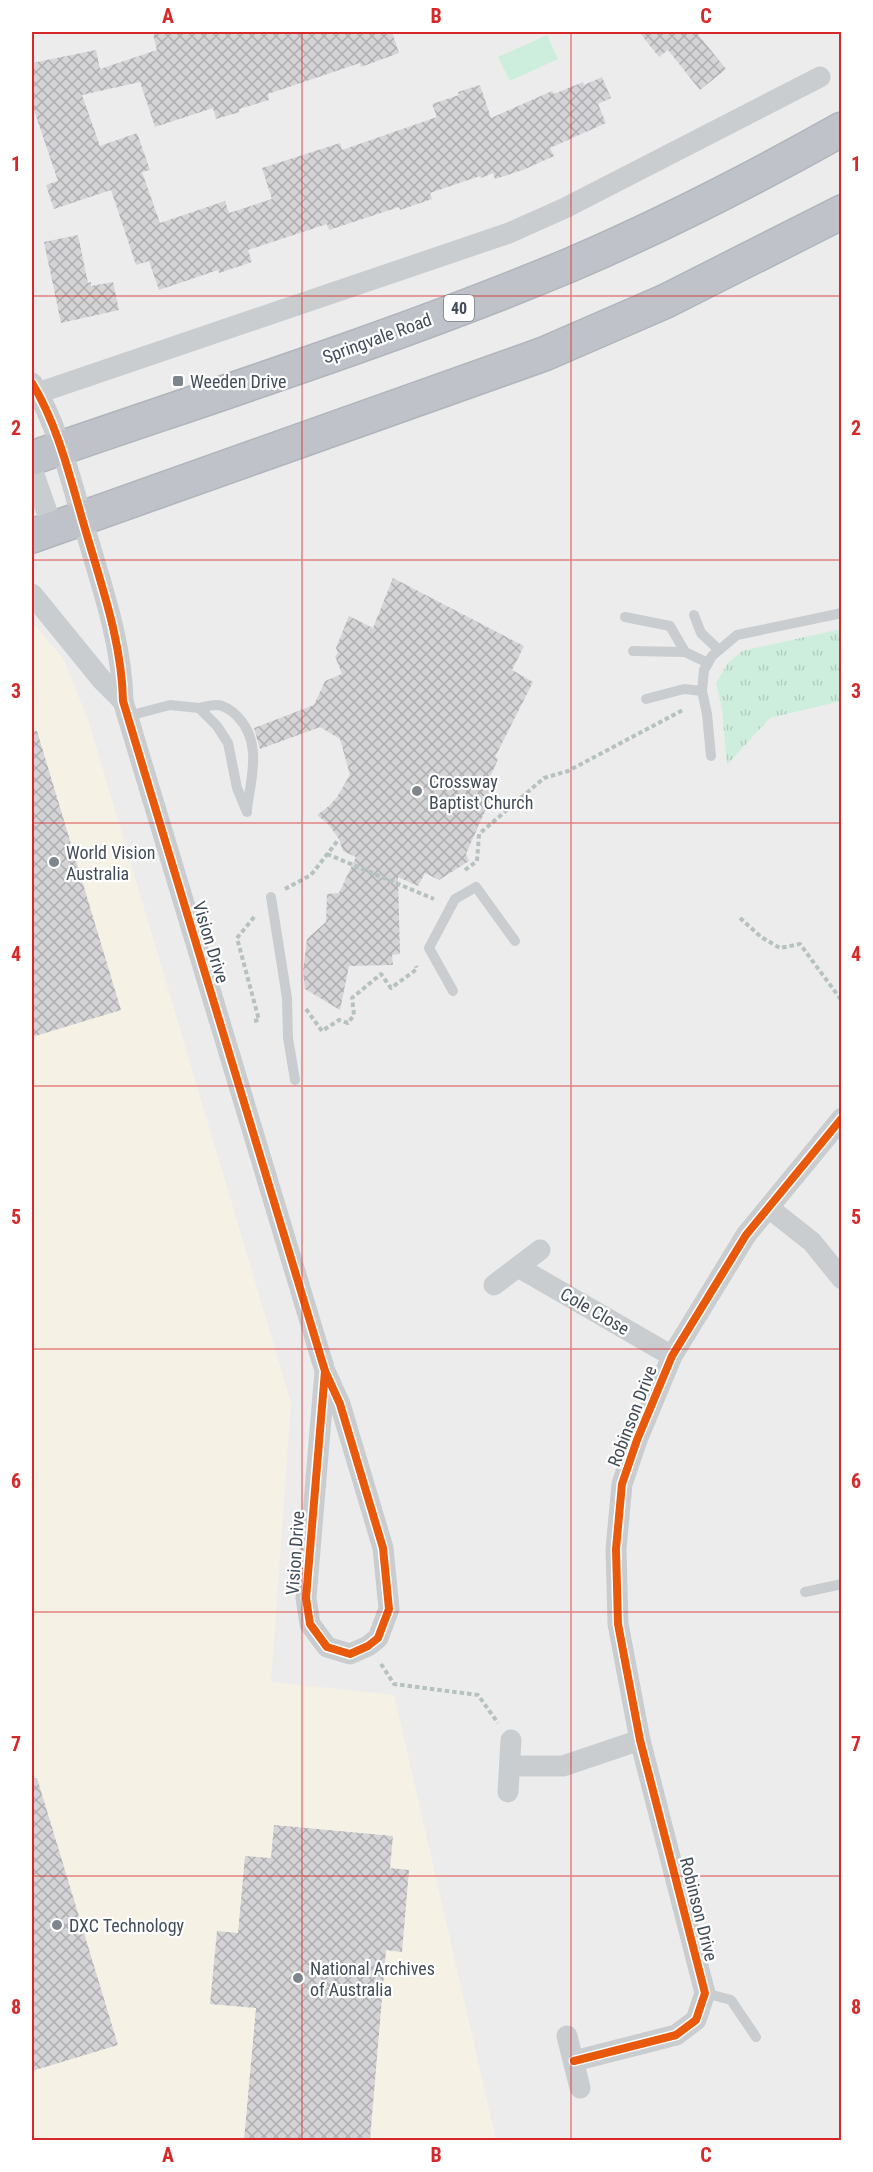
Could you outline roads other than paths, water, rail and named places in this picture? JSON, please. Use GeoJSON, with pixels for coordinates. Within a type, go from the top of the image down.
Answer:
{"type":"FeatureCollection","features":[{"type":"Feature","properties":{"kind":"highway","name":"Springvale Road"},"geometry":{"type":"LineString","coordinates":[[46,453],[524,284],[604,250],[724,193],[842,129]]}},
{"type":"Feature","properties":{"kind":"highway"},"geometry":{"type":"LineString","coordinates":[[55,528],[507,368],[710,280],[842,212]]}},
{"type":"Feature","properties":{"kind":"street"},"geometry":{"type":"LineString","coordinates":[[55,528],[46,453],[46,406],[34,390],[509,233],[575,203],[820,76]]}},
{"type":"Feature","properties":{"kind":"street"},"geometry":{"type":"LineString","coordinates":[[32,469],[55,528]]}},
{"type":"Feature","properties":{"kind":"street","name":"Vision Drive"},"geometry":{"type":"LineString","coordinates":[[55,528],[122,670],[125,708],[325,1371],[340,1404],[383,1548],[389,1609],[378,1638],[369,1646],[350,1654],[327,1647],[310,1624],[306,1598],[325,1371]]}},
{"type":"Feature","properties":{"kind":"street","name":"Vision Drive"},"geometry":{"type":"LineString","coordinates":[[32,594],[125,708]]}},
{"type":"Feature","properties":{"kind":"street","name":"Robinson Drive"},"geometry":{"type":"LineString","coordinates":[[705,1993],[640,1740],[618,1624],[616,1549],[622,1484],[637,1440],[672,1356],[746,1235],[842,1118]]}},
{"type":"Feature","properties":{"kind":"street"},"geometry":{"type":"LineString","coordinates":[[769,1208],[812,1242],[842,1279]]}},
{"type":"Feature","properties":{"kind":"street"},"geometry":{"type":"LineString","coordinates":[[494,1285],[540,1250]]}},
{"type":"Feature","properties":{"kind":"street","name":"Cole Close"},"geometry":{"type":"LineString","coordinates":[[518,1266],[672,1356]]}},
{"type":"Feature","properties":{"kind":"street"},"geometry":{"type":"LineString","coordinates":[[508,1792],[511,1740]]}},
{"type":"Feature","properties":{"kind":"street"},"geometry":{"type":"LineString","coordinates":[[510,1766],[563,1766],[640,1740]]}},
{"type":"Feature","properties":{"kind":"street"},"geometry":{"type":"LineString","coordinates":[[574,2061],[676,2035],[696,2020],[705,1993]]}},
{"type":"Feature","properties":{"kind":"street"},"geometry":{"type":"LineString","coordinates":[[567,2036],[580,2088]]}},
{"type":"Feature","properties":{"kind":"lane"},"geometry":{"type":"LineString","coordinates":[[711,756],[702,691],[704,670],[719,650],[737,635],[842,614]]}},
{"type":"Feature","properties":{"kind":"lane"},"geometry":{"type":"LineString","coordinates":[[694,615],[701,633],[719,650]]}},
{"type":"Feature","properties":{"kind":"lane"},"geometry":{"type":"LineString","coordinates":[[625,617],[670,626],[685,652]]}},
{"type":"Feature","properties":{"kind":"lane"},"geometry":{"type":"LineString","coordinates":[[633,651],[685,652],[708,663]]}},
{"type":"Feature","properties":{"kind":"lane"},"geometry":{"type":"LineString","coordinates":[[646,699],[684,689],[702,691]]}},
{"type":"Feature","properties":{"kind":"lane"},"geometry":{"type":"LineString","coordinates":[[125,708],[170,705],[199,708],[219,705],[234,713],[243,722],[251,740],[254,759],[247,812],[237,788],[228,742],[217,726],[199,708]]}},
{"type":"Feature","properties":{"kind":"lane"},"geometry":{"type":"LineString","coordinates":[[453,991],[429,948],[455,899],[476,887],[514,941]]}},
{"type":"Feature","properties":{"kind":"lane"},"geometry":{"type":"LineString","coordinates":[[271,897],[287,998],[288,1038],[295,1080]]}},
{"type":"Feature","properties":{"kind":"lane"},"geometry":{"type":"LineString","coordinates":[[805,1592],[842,1584]]}},
{"type":"Feature","properties":{"kind":"lane"},"geometry":{"type":"LineString","coordinates":[[705,1993],[731,2000],[756,2037]]}},
{"type":"Feature","properties":{"kind":"place","name":"Weeden Drive"},"geometry":{"type":"Point","coordinates":[178,381]}},
{"type":"Feature","properties":{"kind":"place","name":"Crossway Baptist Church"},"geometry":{"type":"Point","coordinates":[417,791]}},
{"type":"Feature","properties":{"kind":"place","name":"World Vision Australia"},"geometry":{"type":"Point","coordinates":[54,862]}},
{"type":"Feature","properties":{"kind":"place","name":"DXC Technology"},"geometry":{"type":"Point","coordinates":[57,1925]}},
{"type":"Feature","properties":{"kind":"place","name":"National Archives of Australia"},"geometry":{"type":"Point","coordinates":[298,1978]}}]}
